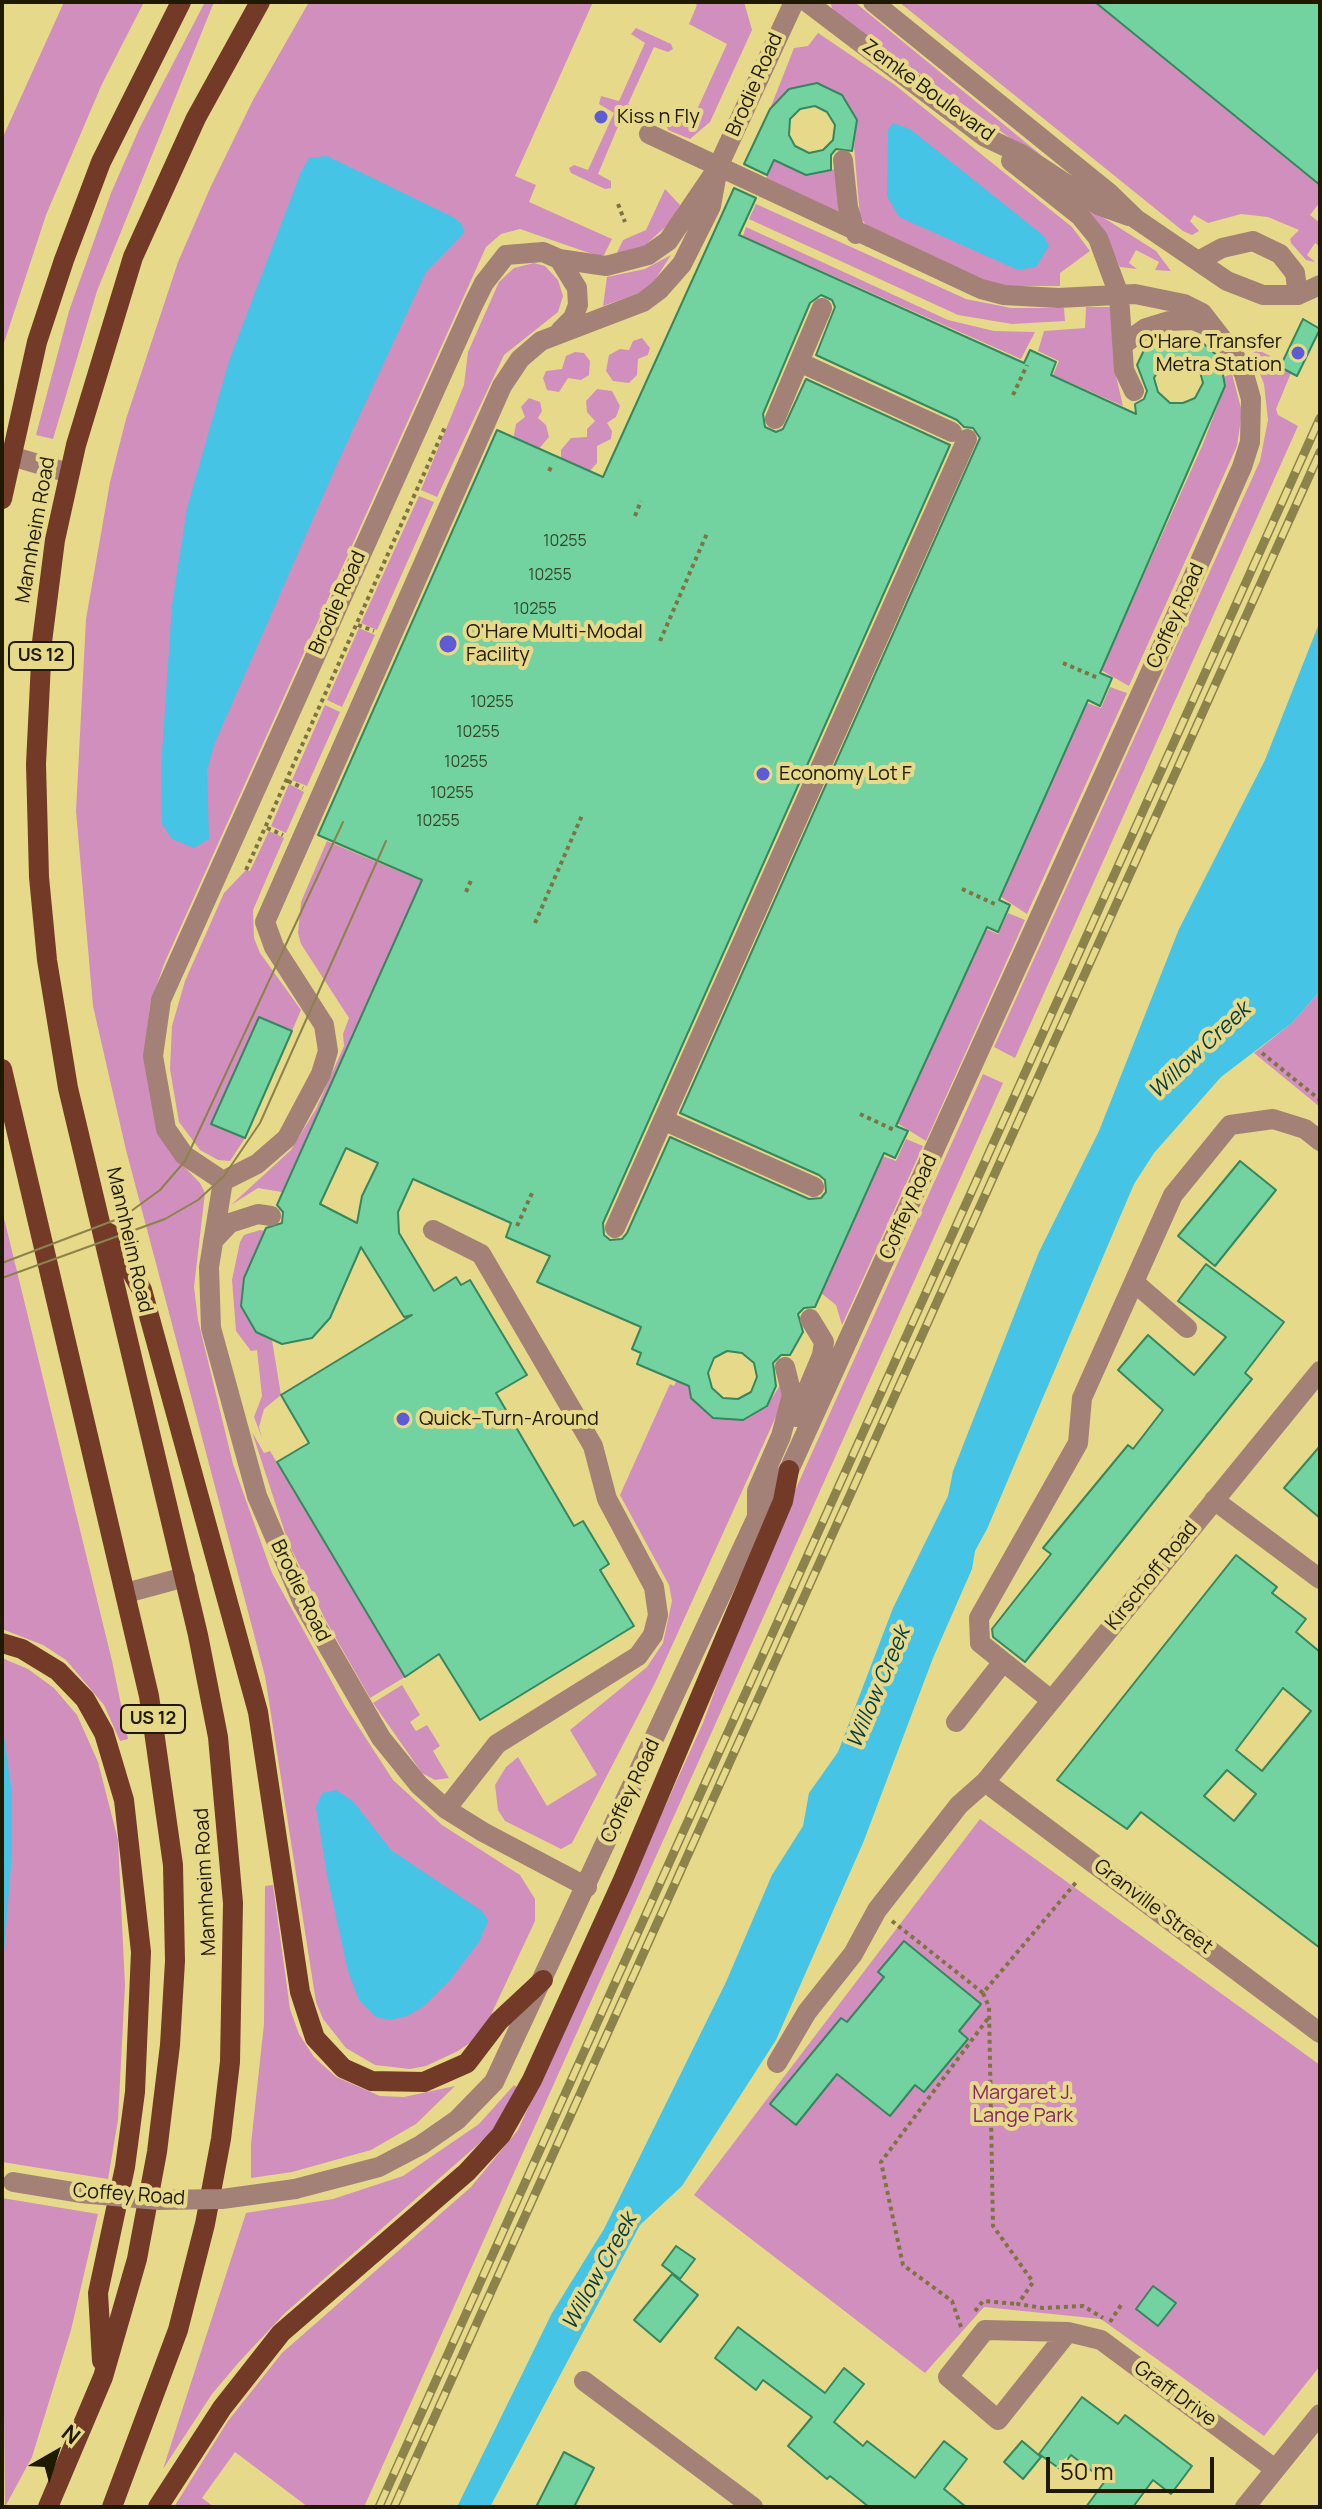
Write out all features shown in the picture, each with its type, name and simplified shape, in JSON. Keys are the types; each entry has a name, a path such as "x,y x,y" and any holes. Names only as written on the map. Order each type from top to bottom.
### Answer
{"main road":[{"name":"Mannheim Road","path":"2,499 37,342 64,260 101,162 181,2"},
{"name":"Mannheim Road","path":"112,2507 178,2330 205,2224 221,2139 230,2062 234,1974 227,1815 218,1737 185,1577 68,1088 47,960 39,877 36,764 42,642 55,540 69,473 133,257 196,118 260,2"},
{"name":"Mannheim Road","path":"2,1069 126,1593 163,1778 173,1865 175,1961 170,2045 157,2152 137,2259 103,2377 48,2507"},
{"path":"97,1213 142,1290 258,1712 300,1992 315,2038 343,2068 372,2081 424,2082 467,2063 499,2021 543,1980"},
{"path":"158,2507 222,2408 281,2333 467,2172 501,2135 532,2080 623,1880 783,1501 789,1470"},
{"path":"2,1643 22,1649 58,1671 85,1699 104,1733 124,1800 141,1952 135,2092 125,2167 98,2293 103,2377"}],"street":[{"name":"Brodie Road","path":"223,1181 176,1146 160,1109 153,1056 161,1000 168,977 484,283 506,255 543,252 559,259 606,266 648,255 668,241 717,169 794,2"},
{"name":"Zemke Boulevard","path":"807,2 985,137 1021,154 1098,205 1136,219"},
{"name":"Zemke Boulevard","path":"873,2 1108,192 1136,219 1227,281 1263,295 1298,295 1320,285"},
{"name":"Coffey Road","path":"7,2181 80,2193 159,2200 222,2199 295,2189 379,2167 457,2120 494,2082 757,1517 789,1470 1242,467 1250,442 1251,399 1244,374 1217,330 1202,313 1156,296 1058,298 1004,295 981,289 856,234 649,134"},
{"path":"985,137 1080,216 1107,256 1119,295 1125,343 1124,370 1134,391"},
{"path":"843,160 848,207 856,234"},
{"name":"Brodie Road","path":"223,1181 257,1164 287,1138 321,1074 328,1051 324,1025 270,940 265,922 270,903 502,386 520,359 541,341 560,331 643,302 659,290 682,264 711,206 717,169"},
{"path":"1198,261 1222,248 1253,241 1280,254 1295,273 1298,295"},
{"path":"559,259 577,288 578,305 573,318 560,331"},
{"path":"775,419 822,308"},
{"path":"1125,343 1146,328 1169,321 1193,320 1217,330"},
{"path":"615,1228 959,436 799,362"},
{"path":"11,456 69,473"},
{"path":"1051,1700 980,1643 979,1618 1078,1443 1082,1398 1173,1195 1230,1125 1273,1119 1305,1129 1320,1141"},
{"path":"663,1120 814,1187"},
{"name":"Brodie Road","path":"223,1181 207,1300 211,1328 244,1455 273,1537 303,1603 381,1738 401,1765 446,1809 587,1887"},
{"path":"213,1241 230,1223 258,1214 271,1216"},
{"path":"433,1230 481,1254 529,1336 593,1446 607,1499 654,1587 658,1615 653,1635 638,1656 497,1744 446,1809"},
{"path":"1135,1283 1187,1328"},
{"path":"781,1436 797,1415 822,1355 824,1342 810,1319"},
{"path":"757,1517 757,1491 781,1436 792,1395 785,1367"},
{"name":"Kirschoff Road","path":"777,2063 807,2012 853,1954 877,1910 959,1805 985,1782 1320,1371"},
{"path":"1214,1500 1320,1579"},
{"path":"126,1593 185,1577"},
{"path":"956,1722 1003,1662"},
{"name":"Granville Street","path":"985,1782 1320,2033"},
{"name":"Graff Drive","path":"1068,2332 998,2420 948,2377 985,2330 1068,2332 1101,2340 1275,2469"},
{"path":"584,2381 753,2507"},
{"path":"1245,2507 1320,2414"}],"path":[{"path":"618,204 625,222"},
{"path":"1013,395 1027,365"},
{"path":"246,870 445,427"},
{"path":"418,492 427,496"},
{"path":"635,516 641,501"},
{"path":"660,641 708,531"},
{"path":"358,625 376,632"},
{"path":"1063,663 1098,678"},
{"path":"324,702 332,705"},
{"path":"288,781 305,789"},
{"path":"535,923 560,858 583,813"},
{"path":"267,828 285,836"},
{"path":"466,892 472,878"},
{"path":"962,889 997,905"},
{"path":"1262,1053 1320,1100"},
{"path":"860,1114 894,1130"},
{"path":"517,1226 533,1191"},
{"path":"983,1993 1078,1880"},
{"path":"877,1910 983,1993 989,2017 993,2226 1033,2282 1018,2304"},
{"path":"989,2017 881,2162 903,2265 952,2301 960,2329 983,2301 1043,2308 1083,2306 1110,2322 1121,2305"}],"green space":[{"path":"64,2 144,2 102,84 46,215 2,349 2,139"},
{"path":"205,2 214,2 97,291 53,439 36,435 69,311 111,193 140,127"},
{"path":"309,2 593,2 515,176 536,185 529,202 612,239 604,255 595,255 520,229 501,234 486,247 164,964 150,1005 145,1047 169,1151 200,1183 205,1193 194,1287 198,1320 233,1464 272,1573 345,1706 393,1780 442,1825 520,1875 535,1899 535,1921 489,2019 471,2042 458,2051 426,2066 410,2069 375,2065 346,2048 323,2019 316,2002 265,1676 126,1150 93,1006 76,811 86,619 110,482 126,419 178,262 211,186 253,100"},
{"path":"691,2 744,2 752,30 710,122 690,139 668,130 666,124 671,118 690,125 727,44 689,24 697,5"},
{"path":"830,2 857,4 1041,155 1037,157 834,13"},
{"path":"899,2 1094,2 1313,180 1320,172 1320,202 1310,215 1320,223 1320,247 1315,243 1307,255 1315,262 1306,260 1291,243 1290,239 1299,230 1268,217 1241,214 1208,223 1194,215 1190,221 1199,231 1192,235 1183,231"},
{"path":"636,28 671,44 673,49 668,52 654,47 628,104 642,111 643,118 636,122 622,117 598,174 611,181 611,188 605,189 571,173 569,168 574,165 588,170 614,113 599,104 601,96 619,101 645,43 631,34"},
{"path":"818,33 895,85 1072,227 1090,251 1060,273 1060,286 1008,286 986,282 866,225 860,217 854,147 857,120 842,95 817,83 789,89 770,109 794,48 808,46"},
{"path":"774,160 806,175 835,169 841,215 765,181"},
{"path":"665,189 680,205 671,222 644,246 616,255 623,240 646,230"},
{"path":"756,204 966,299 1011,308 1064,308 1065,321 1012,324 958,315 749,219"},
{"path":"1082,204 1156,251 1171,271 1155,270 1159,262 1136,250 1129,263 1137,269 1120,267 1102,230"},
{"path":"746,227 948,320 994,331 1035,332 1021,359 743,236"},
{"path":"671,255 653,283 637,294 603,306 607,277 645,269"},
{"path":"534,263 545,266 558,280 563,296 558,312 504,355 437,497 421,490 464,385 468,352 499,282 514,268"},
{"path":"1086,307 1114,307 1116,376 1123,406 1053,375 1059,361 1038,351 1044,331 1085,328"},
{"path":"642,338 650,348 648,355 638,359 637,375 629,383 613,381 606,371 609,355 620,349 629,350 633,341"},
{"path":"1258,350 1283,362 1281,367 1291,373 1276,409 1278,415 1298,426 1015,1058 994,1047 1260,461 1268,420 1264,384 1252,354"},
{"path":"575,352 584,353 590,361 589,375 581,380 568,378 559,392 547,390 543,378 546,371 562,369 566,356"},
{"path":"1232,374 1242,412 1237,446 1129,686 1101,670 1203,444 1225,386 1223,377"},
{"path":"597,389 612,391 620,406 616,417 607,423 612,431 611,439 597,446 597,463 589,472 561,461 561,450 571,438 587,437 587,429 595,421 587,412 586,401"},
{"path":"529,398 540,402 542,411 538,418 546,425 549,437 537,451 515,440 514,435 516,424 525,417 521,407"},
{"path":"419,496 434,502 377,630 361,623"},
{"path":"359,628 375,635 342,707 327,700"},
{"path":"1110,687 1127,693 1027,914 1001,897 1087,703 1101,708"},
{"path":"325,705 340,712 307,786 292,780"},
{"path":"289,784 304,792 286,833 271,826"},
{"path":"269,831 284,838 253,910 254,938 260,953 301,1010 292,1031 259,1018 211,1123 245,1138 230,1161 218,1160 200,1150 179,1122 170,1069 172,1026 185,981 224,893 246,870 250,871"},
{"path":"327,841 422,881 282,1192 258,1188 231,1205 291,1150 316,1109 344,1046 343,1034 349,1018 301,944 298,933 301,902"},
{"path":"1008,913 1025,920 926,1141 897,1123 986,929 998,934"},
{"path":"1320,991 1320,1107 1254,1053 1292,1023"},
{"path":"983,1074 1003,1083 364,2507 308,2507 235,2452 202,2498 214,2507 174,2507 228,2421 282,2353 471,2187 518,2130 703,1723 760,1568"},
{"path":"906,1139 923,1146 842,1325 836,1305 821,1293 883,1156 896,1161"},
{"path":"2,1210 112,1661 128,1739 120,1741 104,1705 66,1660 43,1645 2,1629"},
{"path":"265,1231 244,1278 241,1306 256,1332 272,1340 281,1395 264,1409 259,1427 262,1438 254,1417 262,1396 257,1350 251,1351 236,1331 232,1280 240,1242 244,1235"},
{"path":"682,1369 686,1371 691,1398 713,1418 743,1420 767,1406 782,1382 783,1401 655,1683 572,1843 561,1849 505,1821 498,1810 495,1785 506,1767 518,1757 547,1806 597,1775 570,1730 647,1667 663,1643 672,1601 669,1585 620,1495 670,1384 674,1386"},
{"path":"252,1432 264,1453 270,1451 405,1677 370,1698 325,1619 288,1542"},
{"path":"2,1658 28,1669 54,1688 77,1715 98,1762 118,1840 125,1985 118,2120 108,2179 2,2162"},
{"path":"402,1685 420,1715 410,1722 416,1731 427,1725 440,1746 433,1751 449,1778 435,1780 422,1773 373,1703"},
{"name":"Margaret J. Lange Park","path":"980,1819 1320,2065 1320,2366 1264,2436 1101,2319 984,2307 925,2373 694,2195"},
{"path":"273,1885 290,2009 299,2034 314,2057 336,2077 380,2096 404,2097 455,2086 416,2124 371,2150 292,2172 251,2178 251,2144 264,2024 265,1886"},
{"path":"514,2085 521,2090 490,2134 285,2313 239,2362 212,2394 163,2469 246,2213 333,2199 403,2176 479,2124"},
{"path":"2,2198 98,2214 71,2330 32,2457 5,2507"}],"water":[{"path":"893,123 910,129 1044,236 1049,246 1036,267 1018,270 899,217 887,196 888,130"},
{"path":"327,156 453,217 462,224 464,233 426,272 338,462 214,745 207,771 209,839 194,848 172,839 162,824 161,768 172,605 187,508 229,361 301,172 309,158"},
{"name":"Willow Creek","path":"1320,621 1320,991 1292,1023 1221,1077 1154,1153 1134,1184 975,1551 972,1569 933,1658 863,1843 776,2040 682,2186 640,2225 490,2507 457,2507 552,2313 604,2229 726,1982 772,1875 803,1826 809,1793 838,1752 893,1608 948,1496 953,1471 1039,1252 1099,1131 1179,929 1265,760"},
{"path":"2,1722 12,1793 12,1853 2,1978"},
{"path":"336,1790 353,1801 391,1850 482,1911 488,1921 479,1942 450,1980 424,2006 407,2016 390,2020 376,2017 359,2000 348,1971 316,1807 322,1793"}],"building":[{"path":"1095,2 1320,2 1320,185"},
{"path":"817,83 842,95 857,120 852,151 836,149 831,155 831,170 806,175 774,160 767,175 744,164 770,109 789,89","holes":["815,106 827,112 835,125 833,140 823,150 809,153 795,146 789,135 790,119 800,109"]},
{"name":"Economy Lot F","path":"734,188 756,198 739,235 1024,363 1030,350 1056,362 1051,375 1136,414 1135,404 1144,399 1147,391 1137,365 1145,348 1169,335 1197,338 1220,358 1225,386 1100,673 1112,678 1100,706 1088,700 999,900 1010,905 998,932 987,927 896,1126 908,1131 895,1158 884,1153 815,1307 804,1308 798,1314 803,1332 790,1355 781,1355 773,1363 776,1386 767,1406 743,1420 713,1418 691,1398 689,1386 637,1364 641,1353 632,1349 641,1327 537,1282 550,1256 506,1237 511,1223 413,1179 398,1212 399,1233 434,1291 456,1277 461,1285 470,1280 527,1375 496,1393 574,1526 583,1521 609,1564 600,1570 634,1626 480,1720 439,1654 405,1677 277,1462 309,1443 281,1395 412,1315 404,1317 361,1247 330,1318 312,1338 282,1344 256,1332 241,1306 244,1278 266,1228 282,1223 283,1212 277,1205 422,880 318,835 497,430 603,477","holes":["821,295 832,300 835,307 816,355 957,420 964,427 973,428 980,438 680,1113 819,1175 825,1180 826,1192 821,1198 809,1199 670,1137 627,1233 622,1239 610,1240 604,1235 603,1223 950,445 806,379 783,429 776,432 765,427 763,414 810,303","1172,357 1189,358 1199,368 1203,383 1195,398 1183,403 1170,403 1158,392 1154,378 1161,365","346,1148 378,1163 362,1196 357,1223 320,1204","727,1351 742,1353 754,1363 757,1377 751,1392 738,1399 723,1398 712,1388 708,1373 714,1358"]},
{"name":"O'Hare Transfer Metra Station","path":"1303,319 1320,329 1297,376 1280,367"},
{"path":"259,1017 292,1031 245,1138 211,1124"},
{"path":"1240,1161 1276,1190 1215,1266 1178,1236"},
{"path":"1206,1264 1284,1322 1245,1373 1252,1379 1025,1662 993,1637 992,1629 1051,1554 1043,1548 1128,1445 1133,1449 1163,1410 1118,1370 1148,1335 1194,1375 1226,1337 1178,1301"},
{"path":"1320,1446 1320,1518 1284,1488"},
{"path":"1236,1555 1277,1587 1272,1593 1306,1619 1296,1632 1320,1652 1320,1948 1141,1812 1127,1829 1057,1780","holes":["1283,1688 1311,1711 1262,1771 1236,1750","1227,1770 1256,1794 1234,1821 1204,1796"]},
{"path":"904,1941 981,2004 959,2031 968,2039 924,2092 915,2085 890,2116 837,2074 796,2125 770,2104 841,2018 847,2022 884,1977 878,1972"},
{"path":"676,2246 695,2259 680,2279 662,2265"},
{"path":"672,2274 698,2295 660,2342 634,2320"},
{"path":"1153,2286 1176,2303 1158,2326 1136,2309"},
{"path":"738,2327 825,2393 844,2368 864,2384 834,2422 863,2446 867,2441 915,2478 944,2441 967,2459 944,2489 966,2507 869,2507 830,2476 827,2479 788,2446 812,2417 763,2380 756,2390 715,2358"},
{"path":"1082,2397 1118,2424 1125,2415 1192,2466 1171,2494 1153,2480 1133,2507 1086,2507 1105,2481 1071,2455 1060,2469 1039,2454"},
{"path":"1022,2441 1041,2457 1023,2479 1004,2462"},
{"path":"564,2452 594,2468 574,2507 536,2507"}],"tram line":[{"path":"2,1263 123,1217 160,1190 185,1161 343,822"},
{"path":"2,1278 165,1219 198,1200 224,1176 260,1123 386,841"}],"railway":[{"path":"379,2507 1320,418"},
{"path":"394,2507 1320,452"}],"place":[{"name":"Kiss n Fly","path":"601,117"},
{"name":"O'Hare Transfer Metra Station","path":"1298,353"},
{"name":"O'Hare Multi-Modal Facility","path":"448,644"},
{"name":"Economy Lot F","path":"763,774"},
{"name":"Quick–Turn-Around","path":"403,1419"}]}
